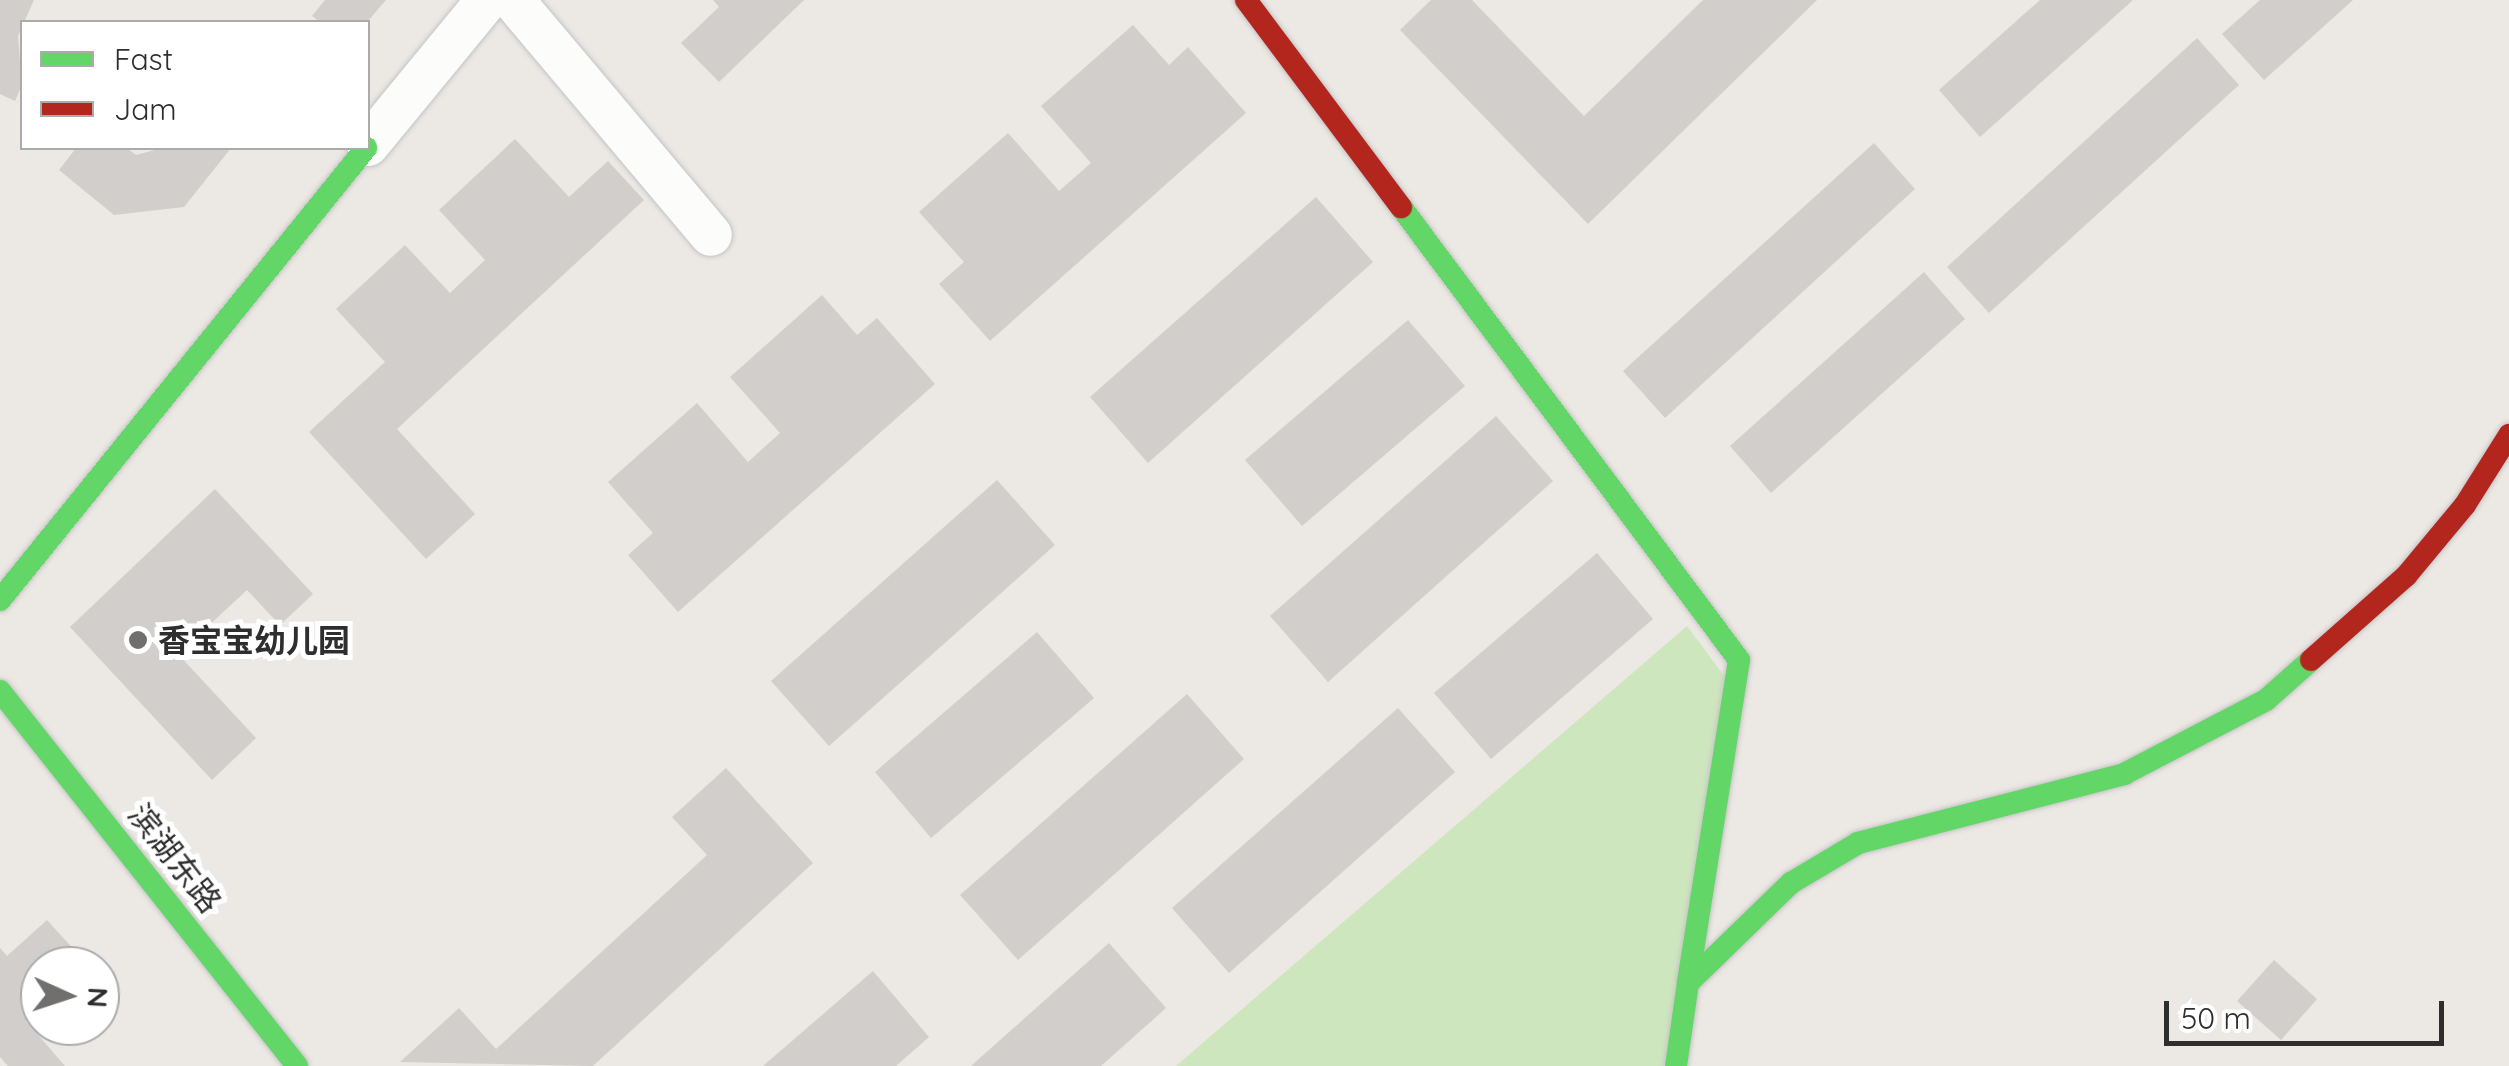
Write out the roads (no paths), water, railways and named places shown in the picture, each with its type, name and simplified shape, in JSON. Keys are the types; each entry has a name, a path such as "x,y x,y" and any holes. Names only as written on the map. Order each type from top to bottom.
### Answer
{"street":[{"path":"370,142 487,0"},
{"path":"512,0 710,234"},
{"path":"1246,0 1739,660 1676,1066"},
{"path":"0,600 364,150"},
{"path":"1688,983 1791,883 1858,843 2124,774 2266,700 2406,576 2465,506 2509,435"},
{"name":"滨湖东路","path":"0,691 297,1066"}],"place":[{"name":"香宝宝幼儿园","path":"138,640"}]}
